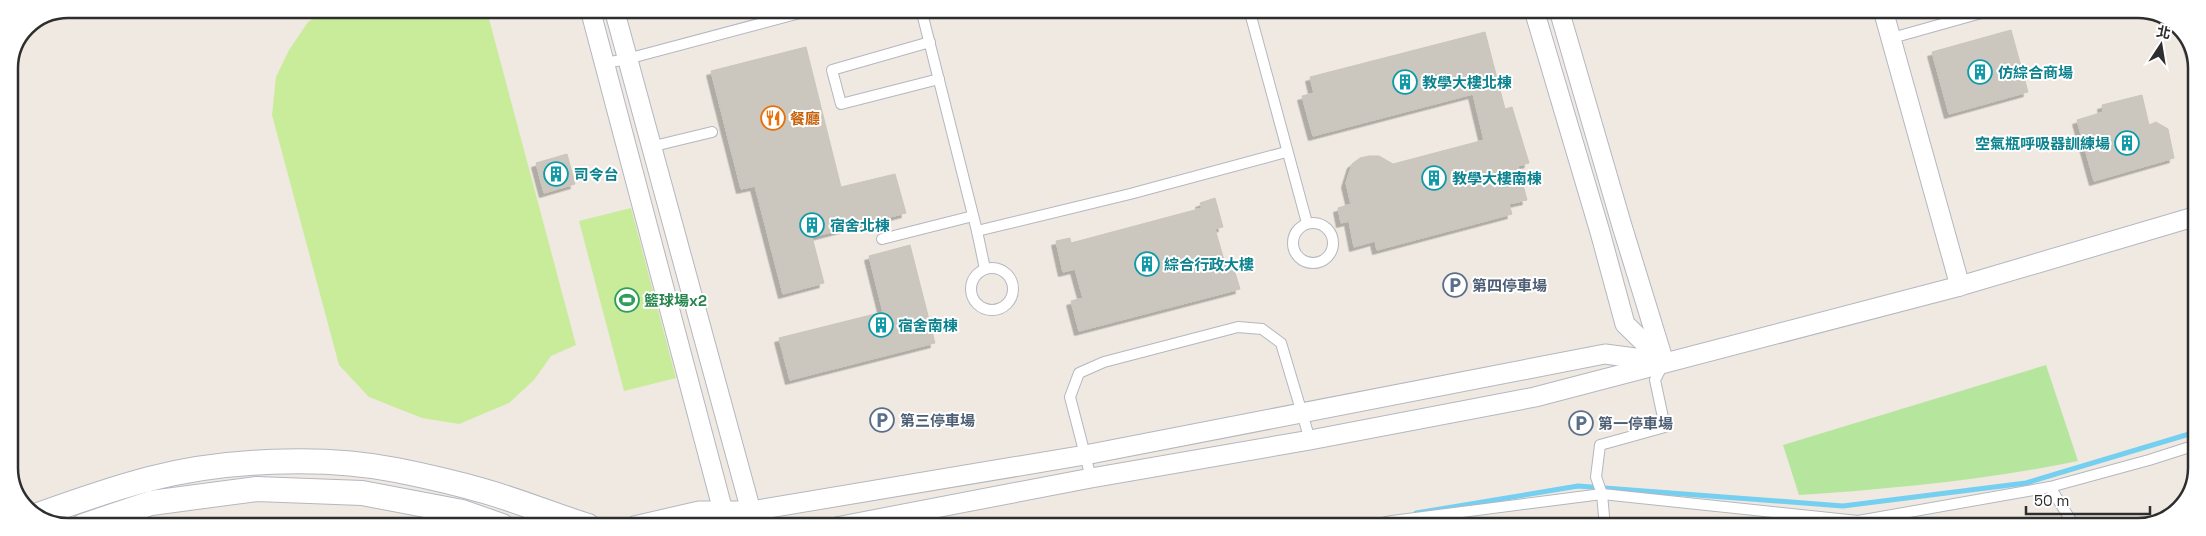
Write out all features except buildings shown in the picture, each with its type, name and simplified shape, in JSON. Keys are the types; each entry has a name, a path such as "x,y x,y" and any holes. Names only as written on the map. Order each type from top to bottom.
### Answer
{"street":[{"path":"592,18 725,518"},
{"path":"616,18 752,518"},
{"path":"1536,18 1600,232 1625,324 1664,362"},
{"path":"1561,18 1664,362"},
{"path":"1886,18 1960,286"},
{"path":"878,518 1091,478 1310,440 1535,397 1960,286 2188,219"},
{"path":"757,518 1605,354 1664,362"},
{"path":"45,513 150,478 210,468 265,462 326,462 394,470 485,491 564,518"},
{"path":"107,518 151,503 257,489 362,492 462,512 479,518"},
{"path":"669,518 699,511 722,518"}],"lane":[{"path":"605,63 627,59 781,18"},
{"path":"923,18 978,231 985,269"},
{"path":"1251,18 1286,152 1307,223"},
{"path":"1892,38 1963,18"},
{"path":"930,42 832,70 841,104 939,79"},
{"path":"650,148 712,132"},
{"path":"978,231 1130,194 1286,152"},
{"path":"882,239 973,216"},
{"path":"1307,223 1322,225 1332,236 1333,250 1324,261 1310,264 1297,257 1292,244 1296,230 1307,223"},
{"path":"985,269 1002,269 1013,280 1014,295 1005,308 990,311 976,304 970,291 974,276 985,269"},
{"path":"1091,478 1070,397 1079,373 1104,362 1238,327 1262,329 1281,343 1310,440"},
{"path":"1604,518 1602,494 1596,477 1600,445 1665,427 1655,380 1664,362"},
{"path":"1875,518 2050,487 2149,460 2188,447"},
{"path":"2050,487 2069,518"},
{"path":"1424,518 1602,494 1790,518"}],"green space":[{"path":"314,18 489,18 576,345 551,356 534,380 509,403 459,424 422,418 369,397 339,365 272,115 276,77 289,50 308,22"},
{"name":"籃球場x2","path":"631,208 676,378 624,391 579,221"},
{"path":"2046,365 2078,461 1939,483 1799,495 1783,445"}],"waterway":[{"path":"1416,513 1578,486 1843,506 2026,483 2188,434"}],"place":[{"name":"仿綜合商場","path":"1980,72"},
{"name":"教學大樓北棟","path":"1405,82"},
{"name":"餐廳","path":"773,118"},
{"name":"空氣瓶呼吸器訓練場","path":"2127,143"},
{"name":"司令台","path":"556,174"},
{"name":"教學大樓南棟","path":"1434,178"},
{"name":"宿舍北棟","path":"812,225"},
{"name":"綜合行政大樓","path":"1147,264"},
{"name":"第四停車場","path":"1455,285"},
{"name":"籃球場x2","path":"627,300"},
{"name":"宿舍南棟","path":"881,325"},
{"name":"第三停車場","path":"882,420"},
{"name":"第一停車場","path":"1581,423"}]}
